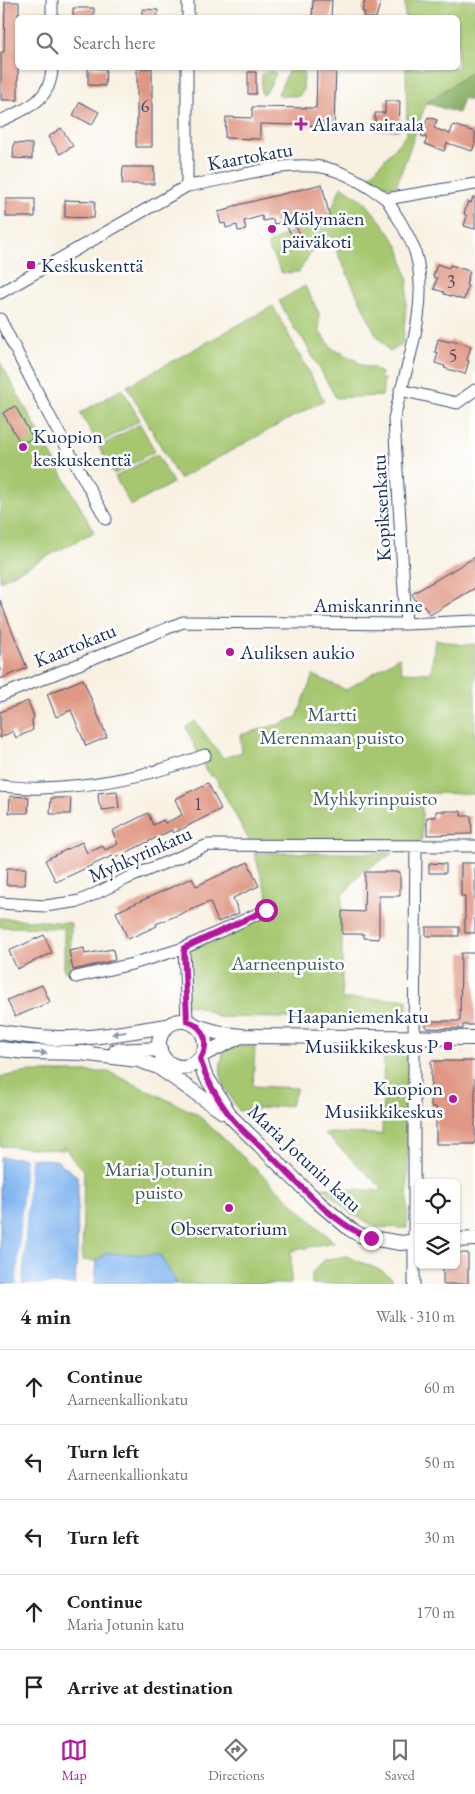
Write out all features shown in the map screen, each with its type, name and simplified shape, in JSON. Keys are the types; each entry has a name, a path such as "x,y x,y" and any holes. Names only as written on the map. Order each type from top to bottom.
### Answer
{"main road":[{"path":"0,1032 29,1037 91,1037 167,1026 178,1021 193,1024 204,1036 206,1042 202,1057 192,1066 178,1067 170,1064 163,1057 160,1050 161,1035 167,1026"},
{"name":"Haapaniemenkatu","path":"193,1024 224,1034 242,1036 475,1038"},
{"name":"Haapaniemenkatu","path":"202,1057 242,1036"},
{"path":"0,1049 26,1052 80,1053 160,1050"},
{"path":"80,1053 138,1060 149,1064 165,1071 231,1117"},
{"name":"Maria Jotunin katu","path":"202,1057 204,1073 231,1117 318,1203 360,1235 401,1243 415,1241"},
{"path":"184,1067 208,1100"},
{"path":"460,1240 475,1239"}],"street":[{"path":"52,0 52,15"},
{"path":"188,0 188,15"},
{"path":"0,121 25,110 44,95 50,83 52,70"},
{"path":"187,186 188,70"},
{"name":"Kaartokatu","path":"0,292 187,186 215,182 283,166 313,166 337,171 359,181 386,199 416,254 420,270 419,302 413,345 400,390"},
{"path":"386,199 475,184"},
{"path":"0,319 44,407 106,519"},
{"path":"400,390 457,403 475,390"},
{"name":"Kopiksenkatu","path":"400,390 394,419 406,624"},
{"name":"Amiskanrinne","path":"165,629 183,622 406,624 475,622"},
{"name":"Kaartokatu","path":"0,696 165,629"},
{"path":"0,786 41,788 112,782 180,764 204,755"},
{"name":"Myhkyrinkatu","path":"0,903 45,906 80,901 126,879 208,845 475,846"},
{"path":"416,846 414,1037 417,1224"},
{"path":"76,977 132,964 184,948 266,910"},
{"path":"184,948 193,1024"},
{"path":"414,1284 415,1269"}],"green space":[{"path":"405,0 475,0 475,70 426,103 396,187 381,185 369,177 407,134 406,70 460,70 460,15 405,15"},
{"path":"289,70 302,71 304,74 303,91 299,96 282,96 278,94"},
{"path":"475,70 475,102 463,98 458,113 426,103"},
{"path":"273,71 276,74 263,95 261,92 262,74"},
{"path":"341,186 364,201 399,247 408,280 403,343 390,352 375,333 330,237 323,232 299,272 282,273 267,245 289,232 299,247 305,243 296,228 320,220 326,224"},
{"path":"305,286 319,313 319,331 333,349 381,373 380,379 384,379 382,396 336,398 279,301"},
{"path":"273,306 324,400 179,479 127,386"},
{"name":"Kuopion keskuskenttä","path":"0,362 94,532 0,581"},
{"path":"122,389 140,420 98,444 80,413"},
{"path":"140,424 155,451 114,474 99,447"},
{"path":"157,454 173,483 131,506 115,477"},
{"path":"435,639 462,645 475,644 475,794 422,793 422,839 416,846 251,844 215,777 206,771 186,727 195,721 223,758 242,752 240,735 280,724 297,717 313,675 346,690 399,657 402,672 431,673"},
{"name":"Aarneenpuisto","path":"254,853 393,853 362,872 342,896 342,999 407,999 407,1020 218,1017 203,1008 186,1005 184,948 227,933 272,910"},
{"path":"0,918 71,923 70,971 64,971 64,928 0,927"},
{"path":"410,1040 407,1228 377,1227 350,1213 322,1187 381,1191 381,1187 324,1133 382,1134 384,1045"},
{"path":"255,1044 253,1086 297,1088 291,1105 239,1111 229,1095 221,1075 225,1049"},
{"name":"Maria Jotunin puisto","path":"29,1072 109,1072 197,1114 334,1242 291,1251 291,1284 175,1284 175,1280 106,1253 97,1261 82,1260 84,1170 72,1158 64,1146 64,1150 0,1146 0,1077"},
{"path":"346,1256 382,1271 392,1279 392,1284 312,1284 312,1273 324,1260"}],"water":[{"path":"0,1157 56,1160 78,1177 75,1284 0,1284"},
{"path":"106,1253 160,1255 175,1280 175,1284 95,1284 97,1261"}],"pier":[{"path":"26,1157 30,1157 22,1284 17,1284"}],"building":[{"path":"313,0 332,0 331,15 312,15"},
{"path":"365,0 381,0 377,15 364,15 365,12 362,12"},
{"path":"5,2 19,2 19,13 15,15 15,70 18,70 18,100 1,100 1,52 4,52"},
{"path":"73,8 94,8 94,15 73,15"},
{"path":"142,9 158,10 157,15 142,15"},
{"path":"88,70 106,70 105,86 88,85"},
{"path":"137,70 152,70 152,147 136,147"},
{"path":"317,70 336,70 334,126 260,124 260,139 225,138 226,117 252,118 252,107 316,108"},
{"path":"248,72 256,72 256,94 248,94"},
{"path":"385,101 400,101 399,131 375,130 375,113 385,113"},
{"path":"80,102 99,112 92,125 73,115"},
{"path":"428,117 437,120 434,128 450,134 453,125 475,132 475,144 472,151 447,143 444,151 425,144 427,138 421,136"},
{"path":"61,128 73,146 60,154 48,137"},
{"path":"14,143 32,144 32,159 13,158"},
{"path":"123,167 154,167 154,184 122,184"},
{"path":"322,184 330,218 311,222 309,216 292,220 305,243 299,247 284,222 274,224 273,219 263,221 262,216 244,221 246,230 238,231 237,225 226,228 225,223 221,224 218,212 230,209 230,207"},
{"path":"473,197 475,197 475,229 464,226 467,216 464,214 468,201 471,203"},
{"path":"6,199 35,199 35,217 6,217"},
{"path":"65,200 95,201 94,218 65,217"},
{"path":"437,264 449,268 450,265 470,271 464,300 434,289 437,278 433,277"},
{"path":"438,339 450,342 451,340 471,346 465,374 444,368 445,366 435,363 438,353 435,352"},
{"path":"15,406 33,438 21,444 3,413"},
{"path":"475,557 475,588 430,615 423,605 419,607 412,594"},
{"path":"0,600 27,668 0,679"},
{"path":"83,679 107,737 86,746 71,710 56,717 47,694"},
{"path":"28,701 34,717 32,721 33,730 16,738 13,731 0,738 0,712"},
{"path":"208,783 221,809 174,833 172,830 113,859 112,856 56,882 45,860 82,842 87,853 103,846 105,850 118,844 112,831 148,813 153,825 163,820 165,823 182,815 175,799"},
{"path":"117,791 119,808 102,810 99,804 98,793"},
{"path":"10,796 29,797 28,813 9,813"},
{"path":"51,798 71,798 70,814 50,814"},
{"path":"436,811 461,811 461,816 471,816 472,834 427,835 427,817 436,817"},
{"path":"248,862 259,886 233,898 239,913 218,922 210,902 156,924 157,926 128,939 116,912 192,878 196,886"},
{"path":"429,863 446,864 446,873 429,873"},
{"path":"461,863 475,863 475,933 465,933 465,896 461,896"},
{"path":"7,868 26,868 25,885 6,885"},
{"path":"365,872 400,872 400,896 379,896 379,939 364,938 364,934 342,934 342,911 364,912"},
{"path":"426,927 459,927 459,936 426,936"},
{"path":"44,935 52,953 17,969 9,951"},
{"path":"84,948 85,954 113,949 115,960 73,970 69,951"},
{"path":"461,953 475,953 475,1025 463,1025 463,1029 426,1028 426,1021 460,1021"},
{"path":"42,985 50,1002 15,1017 7,1000"},
{"name":"Kuopion Musiikkikeskus","path":"431,1061 475,1061 475,1144 436,1144 436,1107 431,1107"},
{"path":"460,1253 468,1253 468,1284 443,1284 443,1269 460,1269"}],"place":[{"name":"Alavan sairaala","path":"301,124"},
{"name":"Mölymäen päiväkoti","path":"272,229"},
{"name":"Keskuskenttä","path":"31,265"},
{"name":"Kuopion keskuskenttä","path":"23,447"},
{"name":"Auliksen aukio","path":"230,652"},
{"name":"Musiikkikeskus P","path":"448,1046"},
{"name":"Kuopion Musiikkikeskus","path":"453,1099"},
{"name":"Observatorium","path":"229,1208"}],"route":[{"path":"266,910 184,948 187,1021 192,1022 198,1027 204,1036 206,1048 200,1059 204,1073 231,1117 318,1203 350,1229 360,1235 371,1238"}],"park label":[{"name":"Martti Merenmaan puisto","path":"332,726"},
{"name":"Myhkyrinpuisto","path":"375,798"}]}
